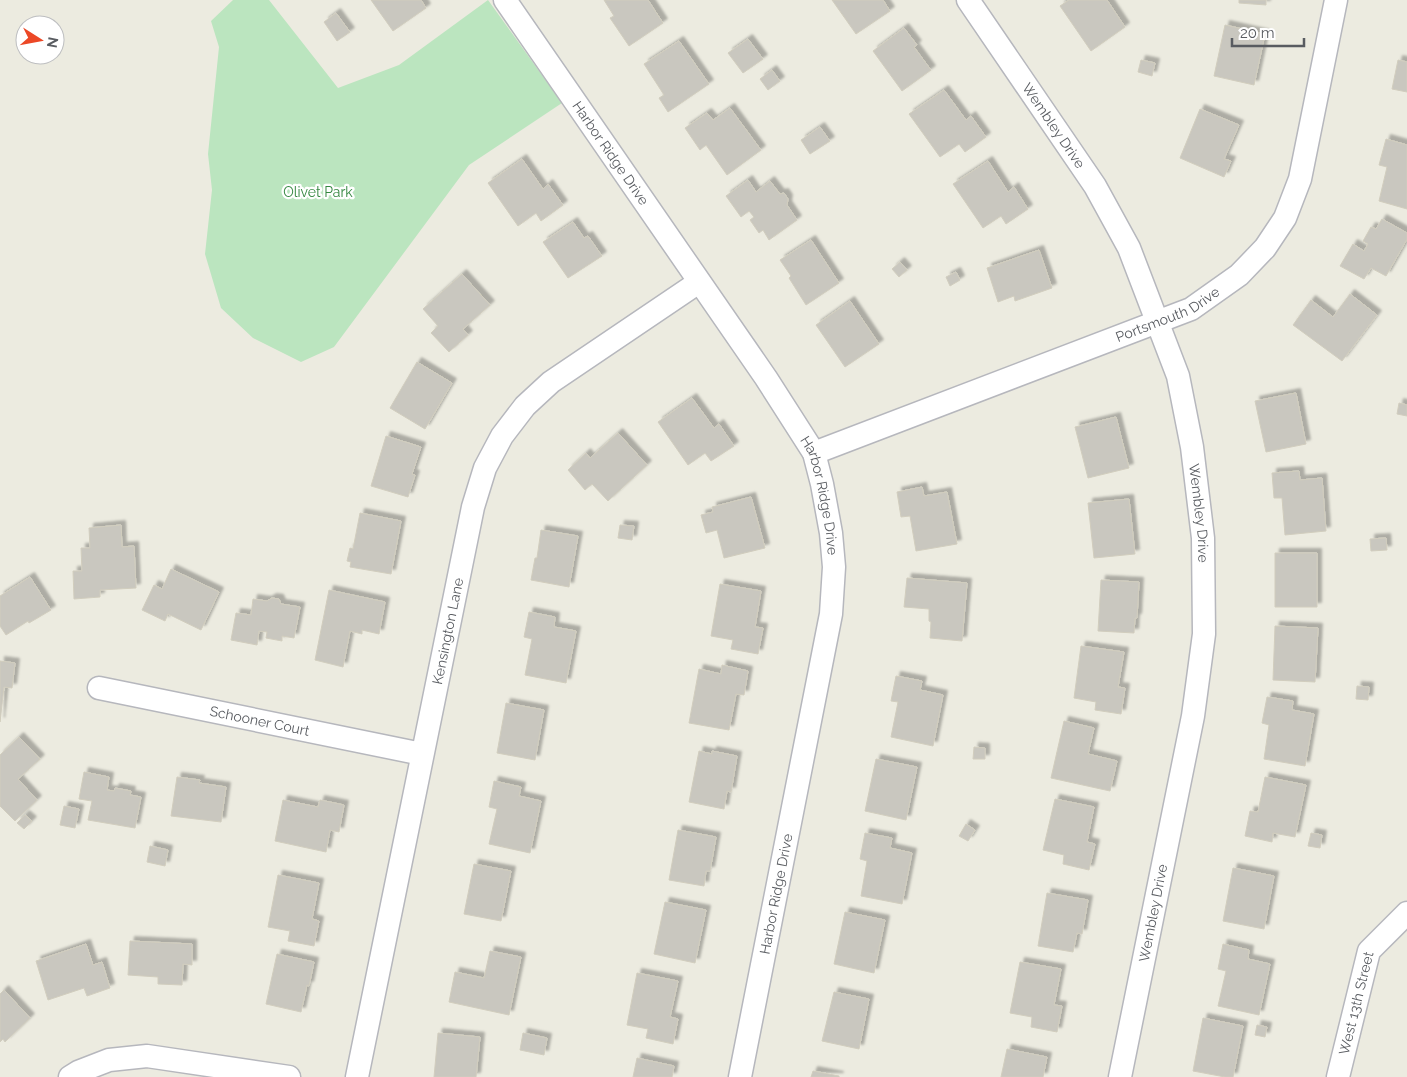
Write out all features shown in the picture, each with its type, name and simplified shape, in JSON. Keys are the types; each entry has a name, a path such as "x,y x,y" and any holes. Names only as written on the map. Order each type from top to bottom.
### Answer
{"street":[{"name":"Harbor Ridge Drive","path":"505,0 766,378 814,453 822,484 831,533 834,568 831,614 740,1077"},
{"name":"Wembley Drive","path":"968,0 1095,186 1129,248 1178,376 1192,447 1203,538 1204,634 1193,716 1120,1077"},
{"name":"Portsmouth Drive","path":"814,453 1192,309 1239,275 1265,248 1285,218 1300,179 1336,0"},
{"name":"Kensington Lane","path":"357,1077 473,507 485,468 502,436 525,406 551,382 700,282"},
{"name":"Schooner Court","path":"98,688 422,754"},
{"name":"West 13th Street","path":"1338,1077 1369,951 1407,913"},
{"path":"70,1077 109,1060 147,1056 290,1077"}],"green space":[{"name":"Olivet Park","path":"233,0 269,0 338,88 399,65 488,0 562,103 469,165 334,347 301,362 253,338 221,308 205,254 212,190 208,154 219,47 211,21"}],"building":[{"path":"371,0 421,0 426,8 393,31"},
{"path":"604,0 648,0 663,23 629,46 610,18 614,16"},
{"path":"832,0 883,0 890,11 856,34"},
{"path":"1069,0 1107,0 1125,27 1091,51 1060,6"},
{"path":"1239,0 1266,0 1266,5 1239,3"},
{"path":"336,13 350,32 337,41 324,22"},
{"path":"1225,25 1265,34 1254,85 1214,76"},
{"path":"904,28 917,45 914,47 931,70 902,91 873,51"},
{"path":"748,39 763,59 743,73 728,53"},
{"path":"679,41 709,84 668,112 659,98 664,95 644,64"},
{"path":"1141,60 1155,63 1152,76 1138,72"},
{"path":"1398,60 1407,62 1407,92 1392,89"},
{"path":"772,70 780,81 768,90 760,79"},
{"path":"944,90 966,120 971,116 986,137 965,152 959,144 940,157 909,114"},
{"path":"730,108 761,150 727,175 706,145 700,150 685,128 707,113 713,120"},
{"path":"1200,109 1239,125 1224,159 1231,161 1224,177 1180,158"},
{"path":"820,127 830,141 810,154 801,140"},
{"path":"1386,139 1407,145 1407,209 1379,201 1387,167 1379,165"},
{"path":"522,159 543,189 548,184 563,205 541,221 536,213 518,226 488,183"},
{"path":"988,161 1008,192 1014,187 1028,209 1006,224 1001,216 983,228 953,184"},
{"path":"748,180 756,192 770,181 780,194 784,193 788,199 787,205 797,220 769,240 763,230 759,233 750,220 754,217 749,211 741,217 726,196"},
{"path":"1382,219 1407,233 1407,239 1386,276 1371,268 1364,279 1340,266 1353,244 1364,251 1368,244 1363,241 1371,227 1376,229"},
{"path":"573,222 584,238 588,236 602,256 568,278 543,242"},
{"path":"811,240 839,283 806,305 789,278 791,276 780,260"},
{"path":"1039,250 1052,288 1015,301 1014,296 998,302 987,268"},
{"path":"900,262 907,270 899,277 892,269"},
{"path":"956,272 960,280 950,286 946,277"},
{"path":"462,274 490,305 463,329 468,335 449,352 431,333 438,326 423,309"},
{"path":"1350,294 1377,315 1342,361 1293,325 1311,300 1333,317"},
{"path":"850,301 879,344 845,367 816,325"},
{"path":"417,362 452,383 425,429 390,408"},
{"path":"1296,393 1306,444 1266,452 1255,401"},
{"path":"692,398 714,428 719,424 734,446 711,461 705,453 688,465 658,422"},
{"path":"1399,403 1407,405 1407,416 1397,414"},
{"path":"1116,417 1129,468 1088,478 1075,427"},
{"path":"618,433 647,465 608,501 592,484 585,490 568,470 586,453 590,458"},
{"path":"386,436 421,447 412,474 415,475 408,497 371,486"},
{"path":"1299,471 1300,480 1322,478 1326,531 1285,535 1282,498 1274,498 1272,473"},
{"path":"922,487 924,496 947,492 957,544 916,551 910,516 901,517 897,492"},
{"path":"751,497 765,548 724,558 717,530 706,533 701,515 713,512 712,507"},
{"path":"1129,499 1135,554 1094,558 1088,503"},
{"path":"360,513 401,521 391,574 350,567 351,562 347,561 350,548 353,549"},
{"path":"121,525 122,547 134,546 136,588 100,590 100,597 74,599 73,571 82,571 81,548 90,548 89,528"},
{"path":"620,525 634,526 632,540 618,538"},
{"path":"541,530 578,536 569,587 531,580 535,558 537,558"},
{"path":"1386,538 1387,550 1371,551 1370,539"},
{"path":"1275,553 1317,553 1317,607 1275,607"},
{"path":"171,569 219,592 201,630 168,614 165,621 142,610 154,585 162,589"},
{"path":"30,577 51,610 29,623 28,621 6,635 0,626 0,596"},
{"path":"907,578 967,583 962,641 930,638 931,622 929,621 929,609 904,607"},
{"path":"1101,580 1139,582 1137,618 1135,618 1134,633 1098,631"},
{"path":"720,584 761,591 755,627 763,628 758,654 731,649 733,640 711,636"},
{"path":"329,590 385,602 379,634 362,630 362,634 350,631 343,667 315,660"},
{"path":"272,598 279,599 281,604 300,607 294,638 282,636 282,641 266,638 267,632 259,631 257,645 231,640 236,613 251,615 253,599 267,601"},
{"path":"529,612 555,617 554,627 576,631 566,683 525,675 532,639 524,637"},
{"path":"1275,626 1318,628 1315,682 1273,680"},
{"path":"1081,646 1124,652 1118,687 1125,688 1121,714 1095,710 1096,702 1074,698"},
{"path":"0,661 15,663 12,688 4,687 0,722"},
{"path":"722,665 748,671 744,695 736,694 729,730 689,723 699,669 721,674"},
{"path":"896,676 922,681 920,690 943,695 933,746 891,737 898,702 891,701"},
{"path":"1357,686 1369,687 1368,700 1356,699"},
{"path":"1267,697 1293,701 1292,710 1314,714 1305,766 1264,759 1269,725 1262,723"},
{"path":"506,703 544,710 535,760 497,753"},
{"path":"1064,721 1094,728 1088,754 1117,761 1110,791 1051,778"},
{"path":"19,737 40,759 18,779 37,800 15,821 0,806 0,755"},
{"path":"974,747 985,748 985,759 973,759"},
{"path":"699,751 712,754 712,751 737,756 731,792 727,791 724,809 689,802"},
{"path":"876,759 917,767 906,820 865,811"},
{"path":"84,772 109,777 107,790 114,791 115,788 131,791 130,795 141,797 135,828 88,820 92,801 79,799"},
{"path":"177,777 200,780 199,783 226,787 221,822 171,816"},
{"path":"1265,777 1306,785 1295,837 1273,833 1272,842 1245,836 1250,811 1258,812"},
{"path":"494,781 521,787 519,796 541,801 530,853 489,844 497,809 489,807"},
{"path":"1055,799 1094,807 1087,842 1095,844 1089,870 1063,864 1064,855 1043,850"},
{"path":"283,800 318,807 320,800 344,805 339,832 330,830 326,852 275,841"},
{"path":"64,806 79,809 75,828 60,825"},
{"path":"25,815 32,821 24,829 17,823"},
{"path":"966,824 975,830 968,841 959,836"},
{"path":"678,830 716,837 710,871 706,871 704,886 669,880"},
{"path":"865,833 892,838 890,848 912,853 902,904 861,896 867,861 860,859"},
{"path":"1311,833 1322,835 1320,848 1308,846"},
{"path":"150,846 168,850 165,866 147,862"},
{"path":"474,864 511,871 501,921 464,914"},
{"path":"1233,868 1274,876 1264,929 1223,921"},
{"path":"278,875 319,883 312,919 319,921 314,946 288,941 290,931 268,927"},
{"path":"1047,893 1088,900 1082,934 1077,933 1073,952 1038,946"},
{"path":"665,902 706,910 695,963 654,954"},
{"path":"845,912 885,920 874,973 834,964"},
{"path":"130,941 192,944 192,965 183,964 182,985 158,984 158,977 128,975"},
{"path":"86,944 93,965 102,962 110,988 87,996 84,988 48,1000 36,961"},
{"path":"1223,944 1249,950 1248,959 1270,964 1259,1015 1218,1006 1226,971 1218,969"},
{"path":"490,951 521,957 509,1015 449,1002 455,972 484,978"},
{"path":"277,954 314,962 301,1012 266,1004"},
{"path":"1020,962 1061,969 1054,1005 1062,1006 1057,1032 1031,1027 1032,1017 1010,1013"},
{"path":"637,973 678,981 670,1017 678,1019 673,1044 646,1038 648,1029 627,1025"},
{"path":"4,990 30,1018 5,1042 3,1039 0,1042 0,994"},
{"path":"834,992 869,999 859,1049 822,1041"},
{"path":"1203,1018 1243,1026 1233,1077 1193,1071"},
{"path":"1257,1025 1267,1027 1265,1037 1255,1035"},
{"path":"438,1033 480,1037 476,1077 434,1077"},
{"path":"523,1033 547,1038 544,1055 520,1050"},
{"path":"1007,1049 1047,1057 1043,1077 1001,1077"},
{"path":"637,1058 674,1066 672,1077 633,1077"},
{"path":"813,1071 839,1076 839,1077 811,1077"}]}
